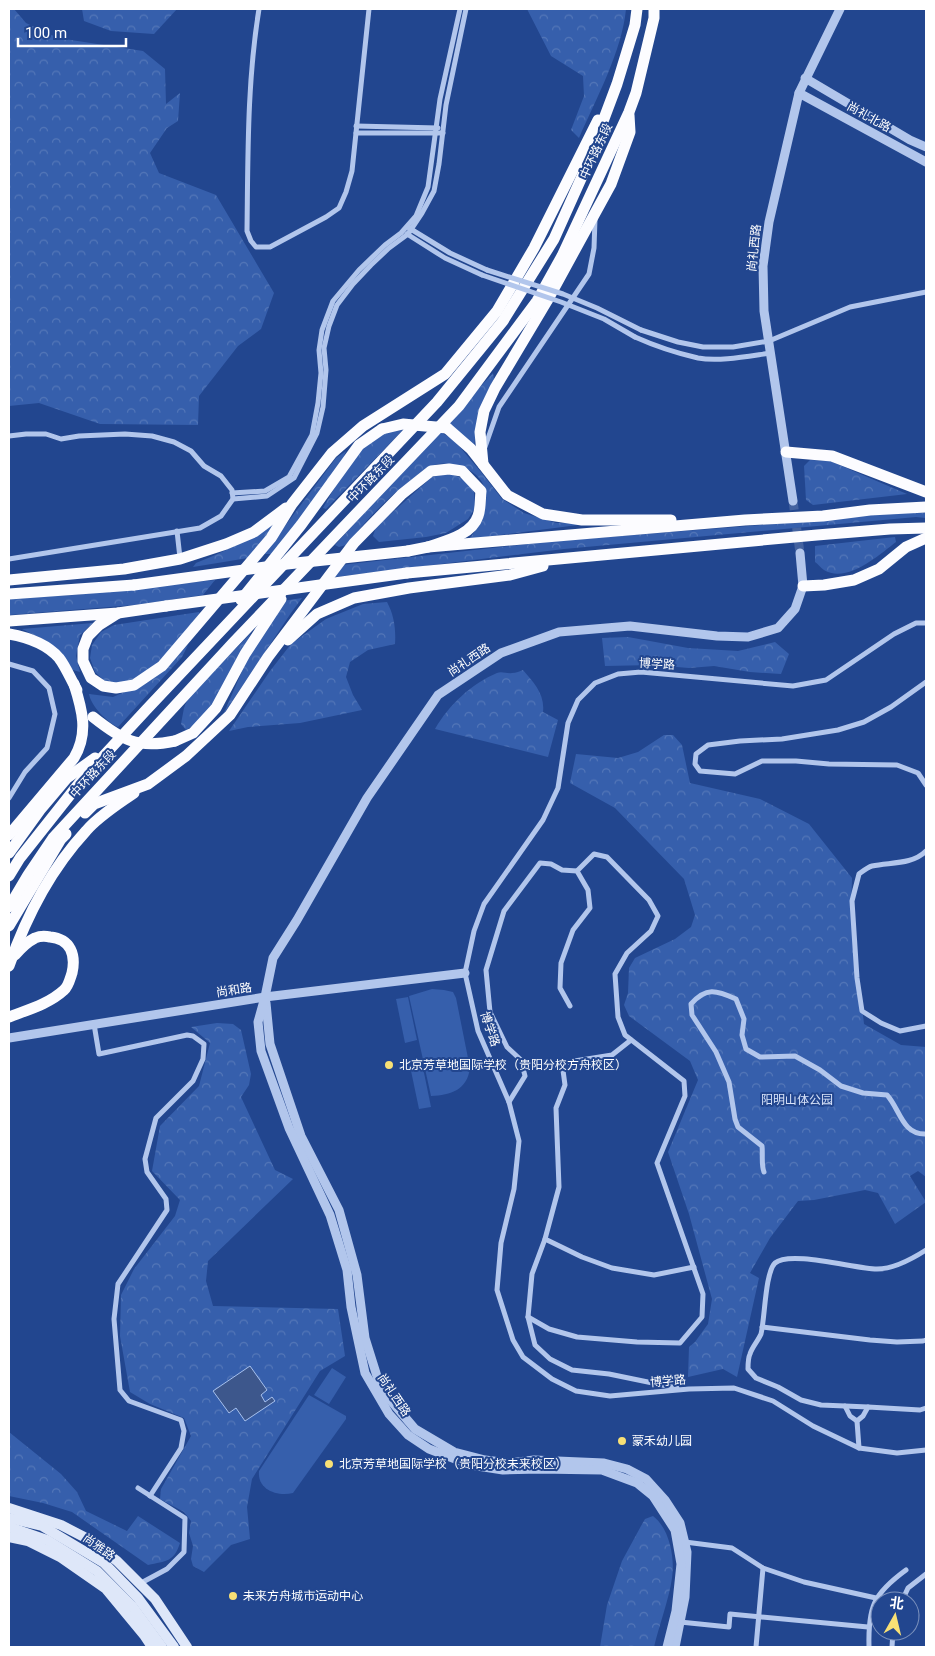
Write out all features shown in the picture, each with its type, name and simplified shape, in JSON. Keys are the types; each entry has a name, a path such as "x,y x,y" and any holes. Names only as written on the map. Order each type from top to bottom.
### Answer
{"highway":[{"name":"中环路东段","path":"9,876 20,858 85,776 438,402 503,321 554,239 584,172 616,88 635,25 637,9"},
{"name":"中环路东段","path":"9,907 53,838 226,650 459,406 537,301 562,256 629,112 636,93 654,18 654,9"},
{"path":"118,613 99,625 88,636 83,649 82,661 91,678 103,686 116,688 134,685 162,666 271,538 292,504 332,453 363,426 445,374 497,311 534,248 587,138 616,88"},
{"path":"482,460 480,432 484,412 495,388 596,214 611,184 630,132 629,112"},
{"path":"188,665 301,525 359,445 382,429 403,424 446,428 482,460 488,473 507,496 543,514 582,520 745,520"},
{"path":"786,452 832,456 926,492"},
{"path":"10,963 19,936 42,892 65,856 87,830 110,810 186,756 230,715 268,658 354,544 402,494 431,471 449,468 462,471 481,491 478,517 470,528 455,538 428,547"},
{"path":"9,580 124,568 180,559 226,544 254,532 292,504"},
{"path":"9,594 134,585 428,547 745,520 823,516 870,510 926,507"},
{"path":"9,622 118,613 407,573 826,534 926,528"},
{"path":"803,586 854,580 879,569 906,547 926,538"},
{"path":"268,658 316,614 354,598 409,588 510,575 574,557"},
{"path":"9,634 21,636 44,646 59,658 93,718 117,736 148,744 175,741 194,733 216,708 245,654 294,579"},
{"path":"9,834 80,749 83,713 74,684"},
{"path":"9,853 40,810 67,778 113,746"},
{"path":"9,926 61,839 94,804 148,784"},
{"path":"9,1017 52,999 66,989 73,966 73,956 69,947 60,938 44,936 35,938 22,947 10,963"}],"main road":[{"path":"9,1508 61,1525 88,1538 117,1560 155,1599 187,1647"},
{"name":"尚雅路","path":"9,1518 42,1526 104,1563 138,1598 174,1647"},
{"name":"尚雅路","path":"9,1527 47,1540 97,1571 132,1606 162,1647"},
{"path":"9,1537 28,1541 60,1557 106,1589 152,1647"}],"street":[{"path":"259,9 254,35 249,130 247,231 256,247 270,247 339,208 352,171 369,9"},
{"path":"233,496 265,491 289,477 312,435 318,403 319,350 322,330 333,301 359,270 385,245 401,233 409,230 416,216 428,186 440,99 460,9"},
{"path":"233,496 267,496 294,478 317,433 323,407 326,370 324,348 329,326 337,305 370,265 409,230 422,213 434,191 446,104 466,9"},
{"name":"尚礼西路","path":"793,501 764,311 763,266 769,222 799,93 840,9"},
{"name":"尚礼北路","path":"805,78 910,140 926,147"},
{"name":"尚礼北路","path":"799,93 926,162"},
{"path":"356,126 435,131"},
{"path":"356,133 443,130"},
{"path":"482,460 499,407 589,274 594,248 596,214"},
{"path":"409,230 450,253 487,270 563,294 641,330 678,342 704,347 733,347 769,342 850,307 926,292"},
{"path":"409,230 445,258 482,275 604,319 635,337 659,347 699,358 739,358 771,353"},
{"path":"9,436 46,434 61,439 79,436 125,434 152,436 174,442 191,451 204,466 221,476 232,490 233,496 222,516 200,528 9,559"},
{"path":"177,532 180,559"},
{"name":"尚礼西路","path":"667,1647 676,1611 680,1564 675,1530 653,1496 637,1483 602,1470 503,1470 471,1465 429,1449 408,1435 389,1414 365,1373 351,1307 347,1270 330,1215 289,1128 261,1051 258,1022 273,958 298,920 367,798 438,695 501,653 559,632 630,626 716,636 748,637 778,628 795,609 803,586 800,553"},
{"name":"博学路","path":"926,624 916,623 894,634 826,680 793,686 641,672 618,674 595,683 578,700 568,723 558,788 543,820 484,904 474,931 465,973 478,1031 509,1102 518,1142 514,1189 501,1243 496,1290 513,1340 523,1357 552,1379 576,1391 610,1396 682,1389 734,1388 773,1401 813,1426 859,1448 896,1453 926,1450"},
{"path":"9,664 33,671 49,688 55,714 47,748 25,772 9,798"},
{"path":"926,682 891,708 864,722 838,730 782,739 740,740 708,745 696,754 695,764 700,771 735,774 762,761 897,765 918,773 926,785"},
{"path":"926,851 905,862 871,866 858,874 852,901 857,978 862,1011 881,1023 900,1031 926,1026"},
{"path":"528,1316 549,1329 577,1337 637,1342 680,1343 702,1317 703,1294 657,1162 685,1096 684,1081 625,1035 618,1017 616,974 627,953 651,931 658,916 649,900 607,857 594,854 577,872"},
{"path":"509,1102 525,1076 521,1060 507,1047 490,1012 486,970 504,911 540,863 551,864 562,870 577,872"},
{"path":"570,1006 560,988 560,963 573,930 590,908 588,890 577,872"},
{"name":"尚和路","path":"9,1038 265,997 465,973"},
{"path":"764,1172 762,1167 764,1159 762,1146 738,1127 729,1082 716,1052 692,1015 691,1004 708,992 721,992 736,999 744,1019 742,1035 746,1049 760,1057 795,1056 820,1070 840,1086 863,1093 886,1095 894,1103 902,1123 920,1134 926,1134"},
{"name":"尚礼西路","path":"265,997 270,1044 300,1136 339,1210 357,1275 365,1338 381,1389 416,1429 454,1452 485,1460 510,1463 534,1460 604,1463 627,1469 646,1479 665,1500 680,1523 687,1552 686,1597 674,1647"},
{"path":"94,1024 99,1054 187,1035 193,1036 204,1044 203,1059 192,1081 156,1118 145,1159 147,1172 166,1199 167,1210 118,1284 114,1319 120,1390 129,1401 180,1420 184,1431 181,1448 150,1496"},
{"path":"631,1040 612,1055 562,1063 565,1085 556,1108 559,1187 545,1239 532,1274 528,1316 535,1345 550,1359 572,1370 609,1374 682,1389"},
{"path":"545,1239 582,1257 612,1268 654,1275 694,1267"},
{"path":"926,1250 896,1265 877,1269 800,1258 785,1258 775,1263 770,1272 762,1327 749,1354 748,1369 756,1378 778,1387 801,1400 821,1405 920,1410 926,1408"},
{"path":"762,1327 897,1342 923,1342 926,1340"},
{"path":"845,1406 850,1416 857,1421"},
{"path":"857,1421 863,1416 868,1407"},
{"path":"857,1421 859,1448"},
{"path":"138,1488 185,1518 184,1552 167,1569 140,1583"},
{"path":"684,1542 732,1548 763,1568 804,1582 870,1597"},
{"path":"756,1647 763,1568"},
{"path":"882,1591 890,1582 906,1570"},
{"path":"907,1591 926,1574"},
{"path":"680,1622 729,1626 730,1614 868,1627"},
{"path":"869,1647 868,1627 870,1616"}],"green space":[{"path":"9,9 14,9 26,23 58,38 143,51 165,69 166,104 180,93 178,121 167,128 150,153 159,173 216,195 274,293 261,329 238,346 199,396 198,425 100,424 39,403 9,406"},
{"path":"82,9 177,9 154,34 111,31 84,21"},
{"path":"527,9 626,9 624,25 614,58 579,138 571,130 584,96 583,76 551,56"},
{"path":"493,373 494,379 479,409 474,446 445,425"},
{"path":"403,430 326,509 323,508 348,467 364,446 380,434"},
{"path":"438,431 453,439 502,499 524,513 556,523 577,523 578,525 469,539 482,519 486,497 484,487 480,479 471,471 455,465 440,464 425,469 395,493 346,545 339,547 335,545"},
{"path":"346,451 342,461 275,554 264,554 336,458"},
{"path":"810,460 830,461 907,494 813,505 806,500 804,466"},
{"path":"448,473 464,479 474,492 475,508 468,519 446,533 426,537 379,542 373,536 376,527 432,477"},
{"path":"893,513 926,513 926,518 916,517 564,549 335,577 341,565 545,542"},
{"path":"276,523 248,558 193,567 196,563 237,545"},
{"path":"895,537 896,542 872,560 852,571 833,573 824,570 815,562 815,546"},
{"path":"215,580 203,595 134,605 9,615 9,598 74,595"},
{"path":"302,598 223,715 253,646 283,601"},
{"path":"387,602 394,622 395,644 368,650 350,662 346,677 353,695 362,710 300,723 248,727 229,731 291,644 326,619 363,604"},
{"path":"199,612 200,614 168,652 141,675 128,682 107,683 95,672 90,658 92,645 101,632 114,625"},
{"path":"93,623 80,635 76,656 80,672 73,670 42,639 22,629"},
{"path":"251,633 217,700 198,722 186,730 181,724 184,708 189,696"},
{"path":"628,637 688,648 738,651 775,642 789,654 781,674 750,672 714,666 689,668 653,665 605,666 602,638"},
{"path":"188,645 182,657 118,727 105,718 90,699 89,694 113,697 155,677"},
{"path":"523,670 535,684 540,694 543,712 558,720 548,757 435,729 454,704 478,683 497,673 513,673"},
{"name":"阳明山体公园","path":"664,735 673,735 682,745 690,783 760,799 809,824 852,878 851,911 864,1024 901,1045 926,1047 926,1177 918,1171 910,1176 926,1202 895,1224 878,1193 865,1190 814,1200 798,1201 770,1238 750,1273 759,1278 737,1377 723,1369 688,1377 689,1347 708,1324 712,1299 689,1214 668,1152 698,1080 690,1061 629,1016 624,1005 628,993 629,968 635,958 675,939 691,927 695,915 684,879 615,808 570,783 576,754 618,758 638,752"},
{"path":"432,989 453,992 456,998 470,1068 465,1082 457,1090 451,1093 431,1096 409,996"},
{"path":"408,997 417,1040 405,1043 396,999"},
{"path":"217,1023 233,1024 241,1030 251,1074 249,1085 241,1097 275,1170 293,1179 208,1261 206,1281 213,1306 338,1309 345,1356 320,1371 252,1479 247,1507 250,1539 231,1545 204,1572 193,1566 191,1559 193,1546 189,1533 191,1521 184,1512 160,1499 161,1489 191,1436 184,1418 150,1404 130,1392 120,1336 121,1295 134,1269 175,1216 180,1200 152,1171 160,1126 199,1086 210,1043 191,1027"},
{"path":"422,1063 431,1107 419,1109 410,1066"},
{"path":"332,1368 346,1377 329,1404 314,1395"},
{"path":"309,1395 346,1416 346,1419 293,1493 275,1493 261,1483 259,1471"},
{"path":"9,1432 61,1474 77,1492 86,1511 127,1531 138,1516 180,1543 175,1554 168,1560 148,1565 72,1512 43,1503 9,1496"},
{"path":"653,1516 664,1528 673,1562 671,1586 654,1647 600,1647 607,1605 622,1561 645,1519"}],"shaded area":[{"path":"250,1366 267,1390 261,1395 265,1402 272,1397 275,1401 245,1421 236,1408 229,1413 213,1391"}],"tunnel":[{"path":"793,501 800,553"}],"place":[{"name":"北京芳草地国际学校（贵阳分校方舟校区）","path":"389,1065"},
{"name":"蒙禾幼儿园","path":"622,1441"},
{"name":"北京芳草地国际学校（贵阳分校未来校区）","path":"329,1464"},
{"name":"未来方舟城市运动中心","path":"233,1596"}]}
